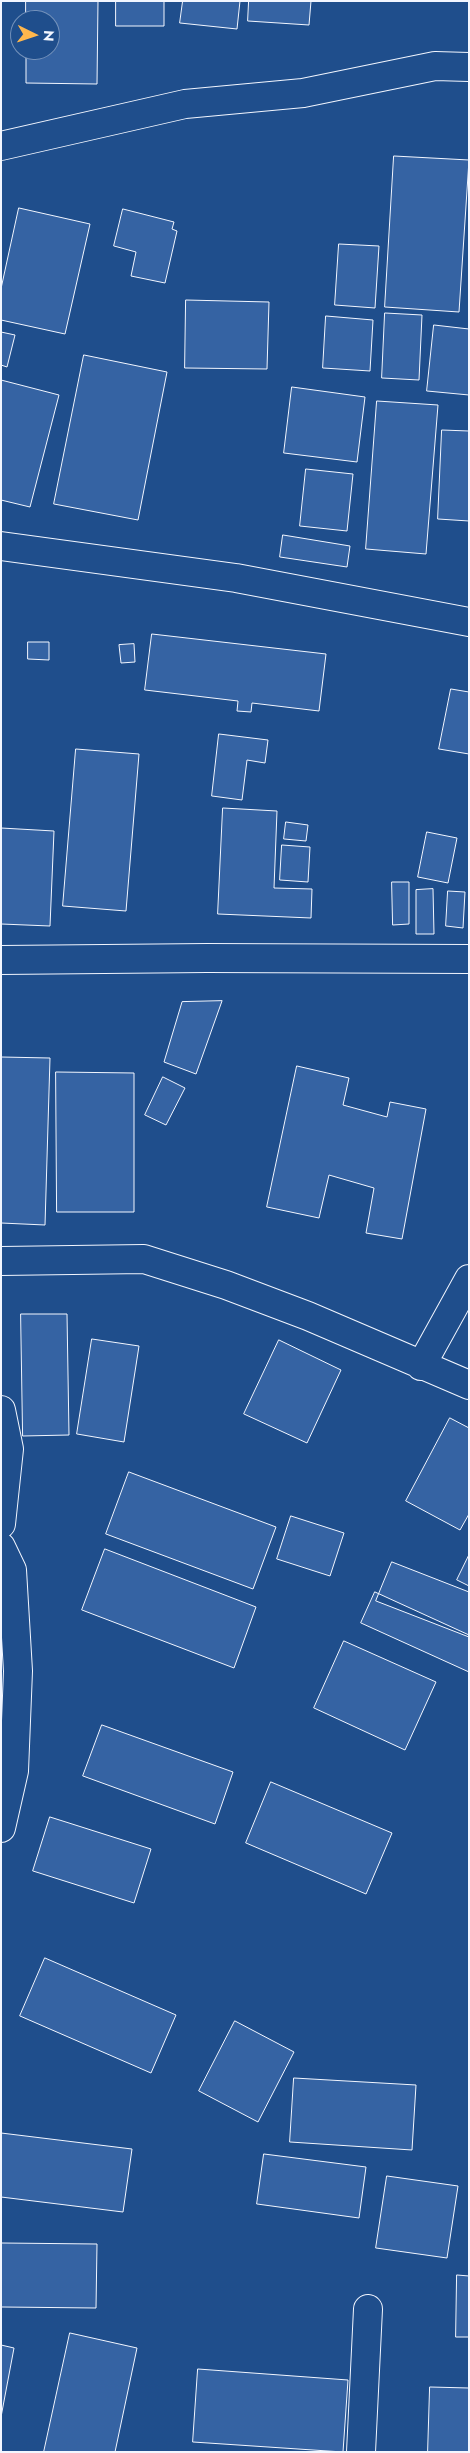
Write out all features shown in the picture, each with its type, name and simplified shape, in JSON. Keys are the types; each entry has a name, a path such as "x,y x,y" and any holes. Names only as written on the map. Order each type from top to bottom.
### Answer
{"street":[{"path":"1,146 185,104 303,93 435,66 469,67"},
{"path":"1,546 236,578 469,622"},
{"path":"1,960 469,958"},
{"path":"1,1261 144,1258 226,1285 280,1306 469,1385"},
{"path":"421,1366 469,1279"},
{"path":"1,1410 9,1449 1,1524"},
{"path":"1,1547 12,1570 18,1671 14,1771 1,1828"},
{"path":"361,2452 368,2309"}],"building":[{"path":"26,1 98,1 97,84 26,83 26,60 60,60 60,10 26,10"},
{"path":"116,1 164,1 164,26 116,26"},
{"path":"183,1 240,1 237,29 180,23"},
{"path":"249,1 311,1 309,25 248,21"},
{"path":"394,156 469,160 459,312 385,307"},
{"path":"19,208 90,224 65,334 1,320 1,289"},
{"path":"123,209 174,222 172,229 177,231 165,283 131,276 136,252 114,246"},
{"path":"339,244 379,246 375,308 335,305"},
{"path":"186,300 269,302 267,369 185,368"},
{"path":"385,313 422,315 419,380 382,378"},
{"path":"326,316 373,320 370,371 323,368"},
{"path":"434,325 469,329 469,395 427,391"},
{"path":"1,332 15,335 7,367 1,365"},
{"path":"84,355 167,372 138,520 54,504"},
{"path":"1,380 59,395 30,507 1,500"},
{"path":"292,387 365,397 357,462 284,453"},
{"path":"377,401 438,405 426,554 366,549"},
{"path":"442,430 469,431 469,521 438,519"},
{"path":"306,469 353,474 347,531 300,526"},
{"path":"283,535 350,546 347,567 280,557"},
{"path":"152,634 326,654 319,711 252,703 251,712 237,711 238,701 145,690"},
{"path":"28,642 49,642 49,660 28,659"},
{"path":"134,644 135,662 121,663 119,645"},
{"path":"451,689 469,692 469,754 439,749"},
{"path":"219,734 268,740 265,763 247,760 242,800 212,796"},
{"path":"76,749 139,754 126,911 63,906"},
{"path":"223,808 277,811 274,888 312,889 311,918 218,914"},
{"path":"286,822 308,825 306,841 284,839"},
{"path":"1,828 54,831 50,926 1,924"},
{"path":"427,832 457,838 448,883 418,877"},
{"path":"282,845 310,847 308,882 280,880"},
{"path":"392,882 409,882 409,924 393,925"},
{"path":"433,889 434,934 416,934 416,890"},
{"path":"448,891 465,892 463,928 446,926"},
{"path":"222,1001 196,1074 164,1062 182,1002"},
{"path":"1,1057 50,1058 45,1225 1,1223"},
{"path":"297,1066 349,1078 343,1105 387,1117 390,1102 426,1109 402,1239 366,1233 374,1188 329,1175 319,1218 267,1207"},
{"path":"56,1072 134,1073 134,1212 57,1212"},
{"path":"163,1077 185,1088 166,1125 145,1115"},
{"path":"21,1314 67,1314 69,1435 23,1436"},
{"path":"92,1339 139,1346 124,1442 77,1434"},
{"path":"279,1340 341,1370 307,1443 244,1414"},
{"path":"450,1418 469,1428 469,1514 460,1530 406,1501"},
{"path":"129,1472 276,1527 253,1589 106,1534"},
{"path":"291,1516 344,1533 330,1576 277,1559"},
{"path":"105,1549 256,1607 234,1668 82,1610"},
{"path":"469,1555 469,1586 457,1580"},
{"path":"392,1562 469,1592 469,1637 376,1601"},
{"path":"375,1592 469,1635 469,1672 361,1623"},
{"path":"344,1641 436,1682 405,1750 314,1708"},
{"path":"102,1725 233,1772 215,1824 83,1776"},
{"path":"271,1782 392,1833 366,1894 246,1843"},
{"path":"50,1817 151,1849 134,1903 33,1871"},
{"path":"45,1958 176,2015 151,2073 20,2016"},
{"path":"235,2021 294,2052 258,2122 199,2091"},
{"path":"294,2078 416,2085 412,2150 290,2142"},
{"path":"1,2133 132,2149 123,2212 1,2197"},
{"path":"264,2154 366,2167 359,2218 257,2204"},
{"path":"387,2176 458,2186 447,2258 376,2248"},
{"path":"1,2243 97,2244 96,2308 1,2307"},
{"path":"457,2275 469,2276 469,2337 456,2337"},
{"path":"70,2333 137,2348 115,2452 44,2452"},
{"path":"1,2345 14,2348 1,2417"},
{"path":"198,2369 348,2380 343,2452 193,2442"},
{"path":"430,2387 469,2388 469,2452 428,2452"}]}
